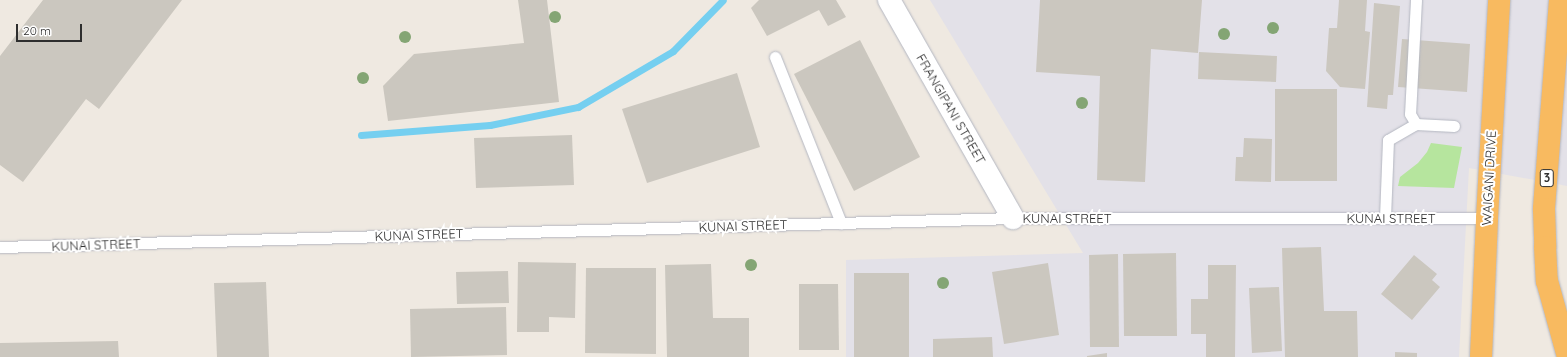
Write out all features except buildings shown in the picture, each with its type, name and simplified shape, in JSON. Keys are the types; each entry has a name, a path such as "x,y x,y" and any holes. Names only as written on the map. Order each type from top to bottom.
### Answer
{"highway":[{"name":"WAIGANI DRIVE","path":"1481,357 1499,0"},
{"name":"3","path":"1560,0 1544,209 1548,281 1567,353"}],"street":[{"name":"FRANGIPANI STREET","path":"889,0 1013,218"}],"lane":[{"path":"1416,0 1410,114 1416,124"},
{"path":"774,57 841,223"},
{"path":"1385,218 1388,140 1416,124 1454,126"},
{"name":"KUNAI STREET","path":"0,247 1013,218 1487,218"}],"shaded area":[{"path":"930,0 1567,0 1567,186 1469,168 1459,357 846,357 846,260 1083,253"}],"green space":[{"path":"1431,143 1462,147 1454,188 1398,186 1400,177 1418,163 1427,152"}],"waterway":[{"path":"361,135 490,125 578,107 673,51 723,0"}]}
